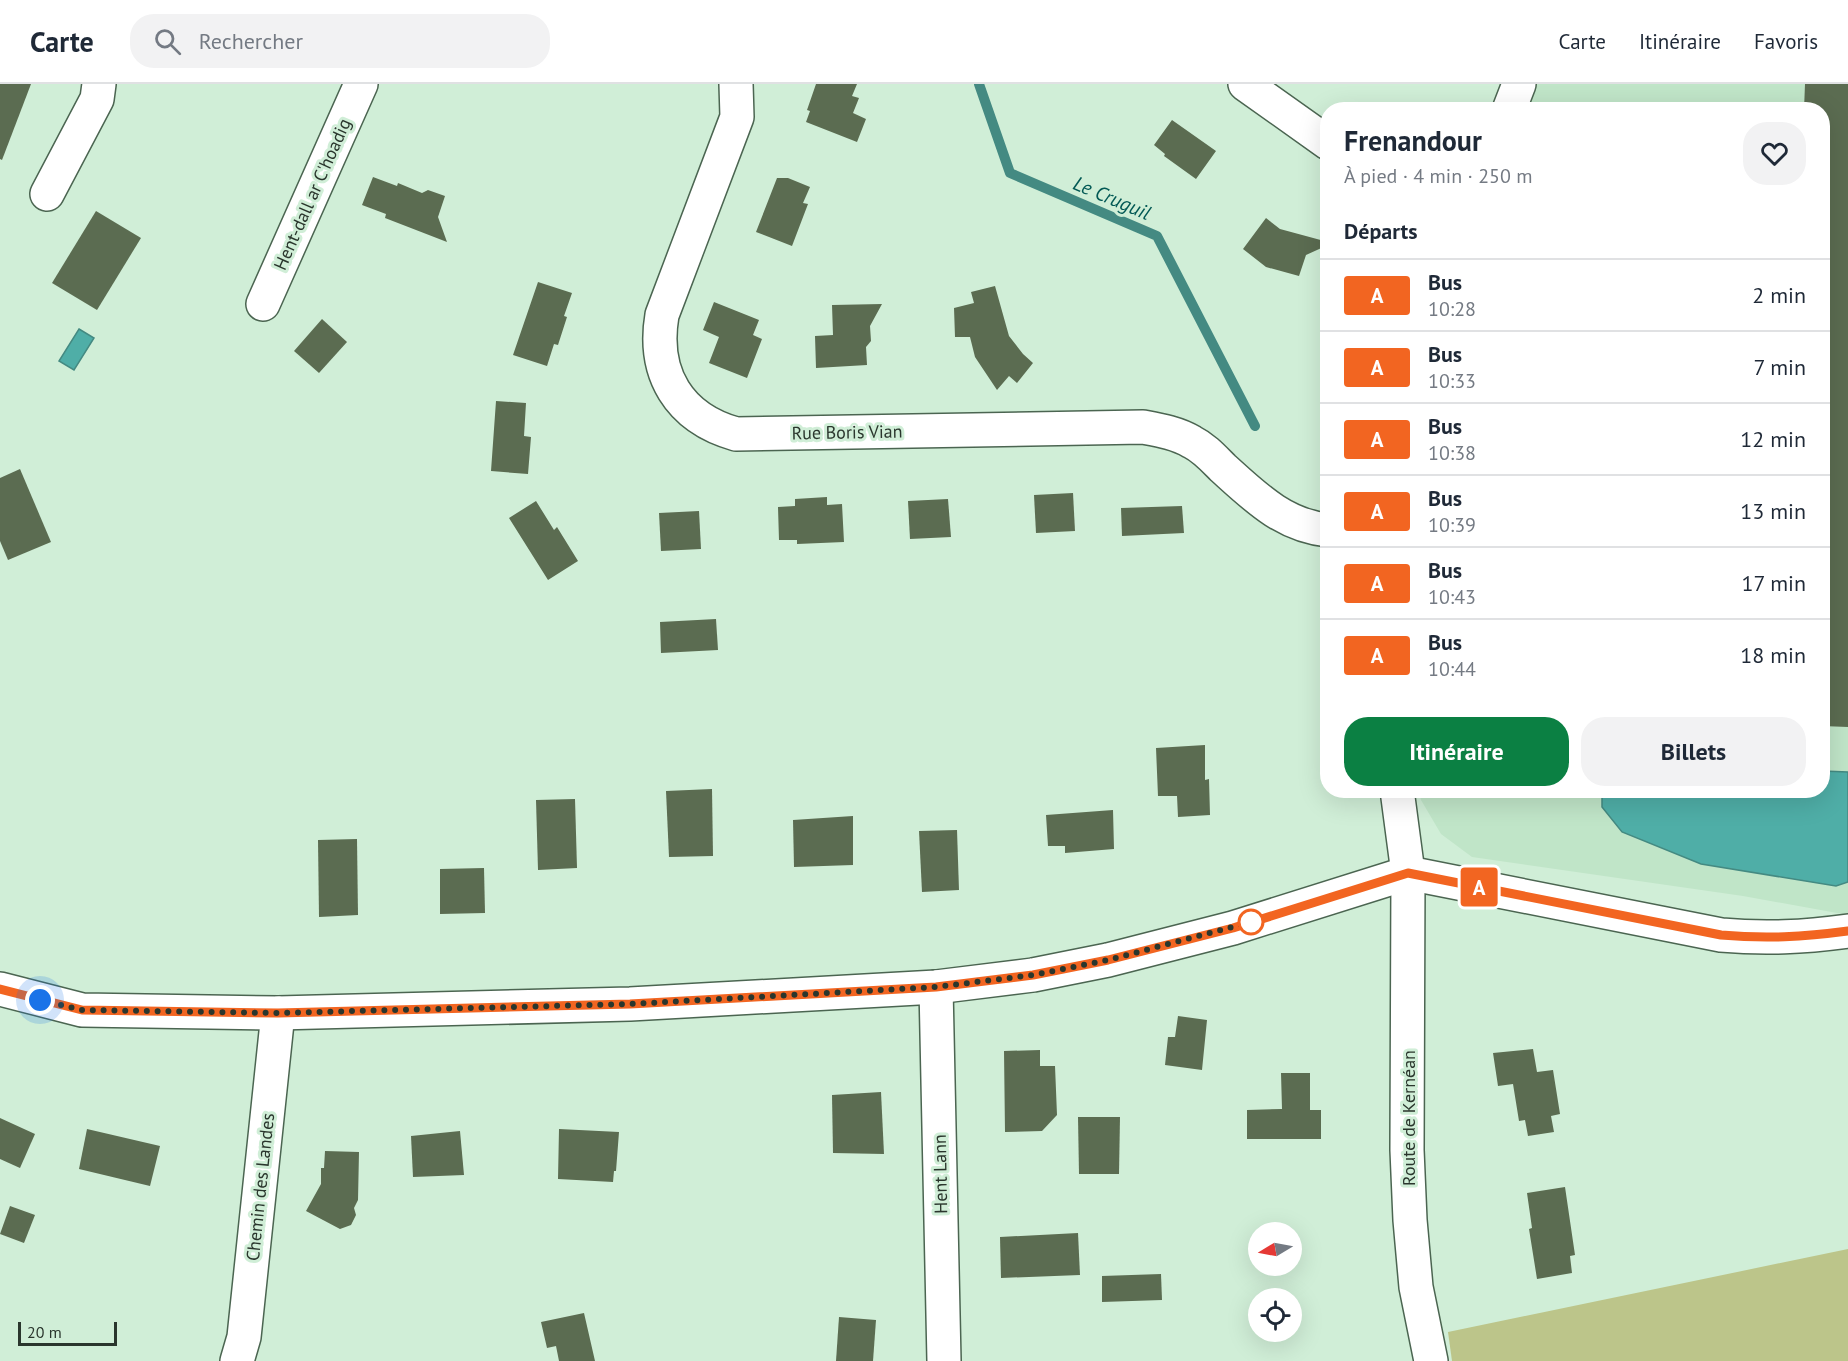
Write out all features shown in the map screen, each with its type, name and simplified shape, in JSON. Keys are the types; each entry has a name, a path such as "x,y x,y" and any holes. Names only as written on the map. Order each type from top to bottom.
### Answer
{"street":[{"path":"47,194 97,99 99,84"},
{"name":"Hent-dall ar C'hoadig","path":"263,304 361,84"},
{"name":"Rue Boris Vian","path":"736,84 737,117 662,315 658,335 665,374 673,391 700,419 718,429 736,434 1143,427 1189,440 1202,448 1254,496 1284,518 1299,525 1320,529"},
{"path":"1245,84 1320,137"},
{"path":"1512,102 1519,84"},
{"name":"Route de Kernéan","path":"1398,798 1408,873 1407,1150 1410,1220 1416,1287 1431,1361"},
{"path":"0,988 82,1010 278,1013 630,1004 936,987 1033,975 1108,960 1233,928 1408,873 1721,935 1762,939 1848,931"},
{"name":"Hent Lann","path":"936,987 944,1361"},
{"name":"Chemin des Landes","path":"237,1361 244,1337 278,1013"}],"shaded area":[{"path":"1527,84 1848,84 1848,915 1743,896 1472,857 1441,834 1421,800 1421,798 1830,798 1830,102 1519,102"},
{"path":"1848,1249 1848,1361 1452,1361 1448,1332"}],"water":[{"path":"79,329 94,338 74,370 59,361"},
{"path":"1830,771 1848,772 1848,882 1836,886 1701,864 1622,832 1602,807 1602,798 1830,798"}],"building":[{"path":"0,84 31,84 2,160 0,159"},
{"path":"816,84 857,84 852,96 859,98 853,113 866,119 857,142 806,122 810,111 807,110"},
{"path":"1805,84 1848,84 1848,727 1830,726 1830,102 1804,102"},
{"path":"1172,120 1216,151 1196,179 1164,156 1165,154 1154,145"},
{"path":"373,177 397,186 398,183 422,193 428,190 445,196 438,217 447,242 385,218 386,214 362,205"},
{"path":"777,178 788,178 810,187 803,203 808,204 792,246 756,232"},
{"path":"96,211 141,238 97,310 52,283"},
{"path":"1266,218 1280,229 1320,240 1320,249 1306,255 1299,276 1266,267 1243,249"},
{"path":"538,282 572,293 558,345 554,344 547,366 513,355"},
{"path":"995,286 1009,336 1033,363 1017,383 1009,376 997,390 975,357 970,337 955,337 954,308 974,303 971,292"},
{"path":"714,302 759,320 753,335 762,339 747,378 709,363 719,337 703,330"},
{"path":"882,304 870,326 871,341 866,347 867,365 816,368 815,336 833,335 832,305"},
{"path":"322,319 347,342 319,373 294,351"},
{"path":"496,401 526,403 524,436 531,437 528,474 491,471"},
{"path":"20,469 51,542 8,560 0,541 0,478"},
{"path":"1073,493 1075,531 1036,533 1034,495"},
{"path":"827,497 827,505 842,504 844,542 797,544 797,540 779,540 778,507 795,506 795,499"},
{"path":"948,499 951,537 910,539 908,501"},
{"path":"536,501 554,530 557,527 578,561 548,580 509,518"},
{"path":"1182,506 1184,533 1122,536 1121,508"},
{"path":"699,511 701,549 661,551 659,513"},
{"path":"716,619 718,650 661,653 660,622"},
{"path":"1205,745 1205,780 1209,779 1210,815 1178,817 1177,796 1158,796 1156,748"},
{"path":"712,789 713,856 669,857 666,791"},
{"path":"575,799 577,868 538,870 536,800"},
{"path":"1113,810 1114,849 1065,853 1065,846 1048,846 1046,815"},
{"path":"853,816 853,865 794,867 793,820"},
{"path":"957,830 959,890 922,892 919,831"},
{"path":"357,839 358,915 319,917 318,840"},
{"path":"484,868 485,913 440,914 440,869"},
{"path":"1178,1016 1207,1020 1202,1070 1165,1065 1168,1037 1175,1037"},
{"path":"1533,1049 1537,1072 1553,1070 1560,1114 1551,1116 1554,1132 1528,1136 1525,1120 1519,1121 1513,1084 1498,1086 1493,1053"},
{"path":"1040,1050 1040,1066 1055,1066 1057,1115 1042,1131 1005,1132 1004,1051"},
{"path":"1281,1073 1310,1073 1310,1110 1321,1110 1321,1139 1247,1139 1247,1110 1282,1109"},
{"path":"881,1092 884,1154 833,1153 832,1095"},
{"path":"1078,1117 1120,1117 1119,1174 1079,1174"},
{"path":"0,1118 35,1134 20,1168 0,1159"},
{"path":"87,1129 160,1146 150,1186 79,1169"},
{"path":"559,1129 619,1132 613,1182 558,1179"},
{"path":"460,1131 464,1175 413,1177 411,1136"},
{"path":"325,1151 359,1152 358,1200 354,1208 356,1215 351,1225 340,1229 306,1211 321,1184 321,1168 324,1168"},
{"path":"1565,1187 1575,1255 1570,1256 1572,1273 1537,1279 1529,1229 1532,1228 1527,1193"},
{"path":"10,1206 35,1215 24,1243 0,1234"},
{"path":"1078,1233 1080,1275 1001,1278 1000,1237"},
{"path":"1161,1274 1162,1300 1102,1302 1102,1276"},
{"path":"584,1313 595,1361 559,1361 556,1346 547,1348 541,1322"},
{"path":"839,1317 876,1320 873,1361 836,1361"}],"waterway":[{"name":"Le Cruguil","path":"979,84 1010,173 1157,236 1255,426"}],"bus line":[{"name":"A","path":"0,989 82,1010 278,1013 630,1004 936,987 1033,975 1108,960 1233,928 1408,873 1721,935 1762,939 1848,931"}],"route":[{"path":"40,1000 82,1010 278,1013 630,1004 936,987 1033,975 1108,960 1255,921 1251,922"}]}
